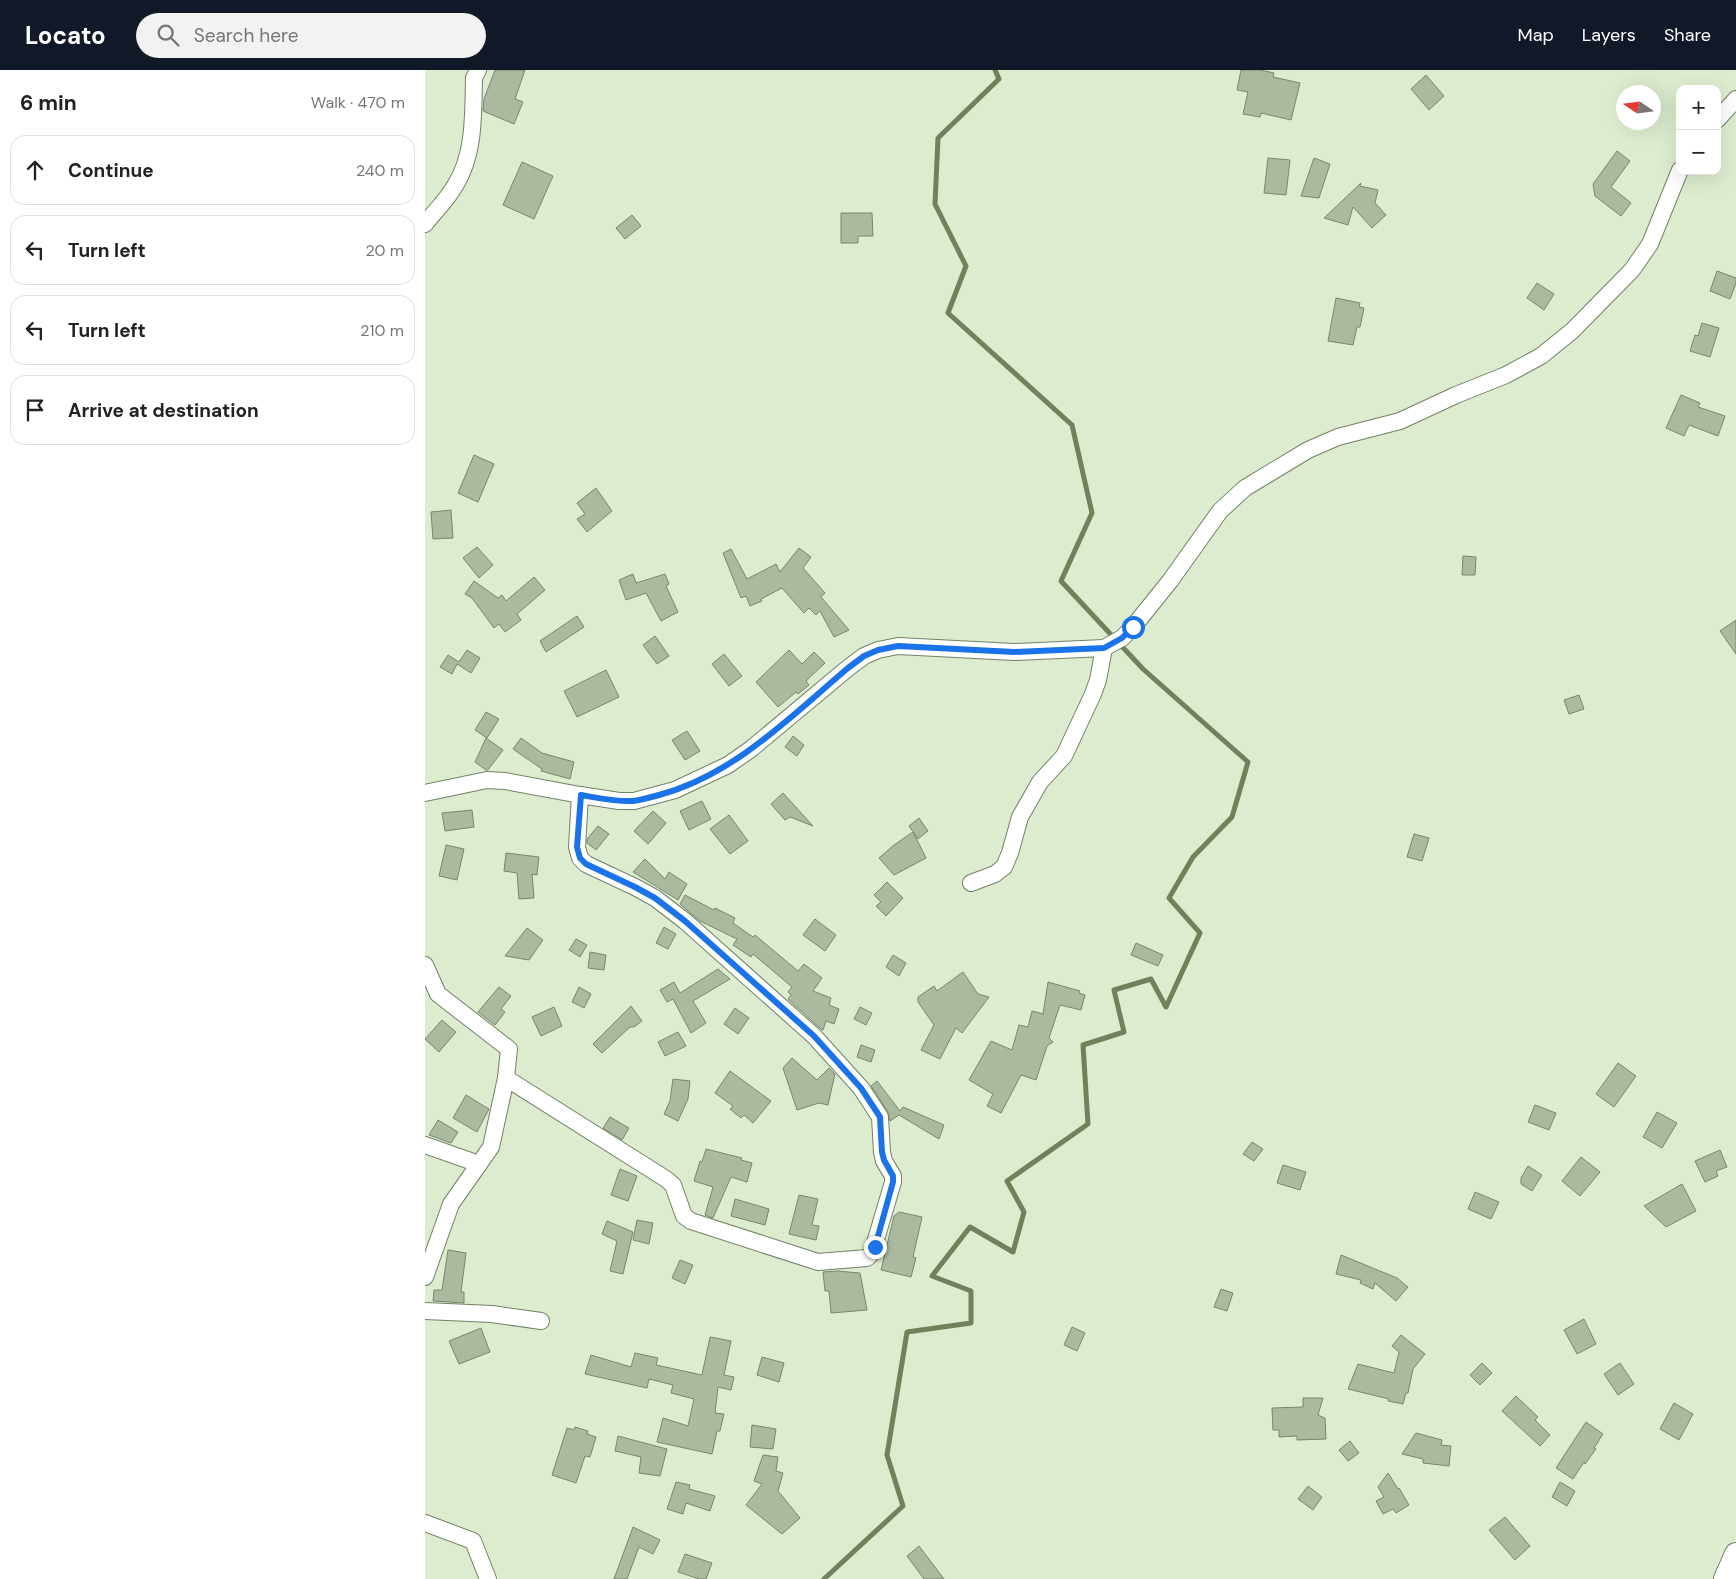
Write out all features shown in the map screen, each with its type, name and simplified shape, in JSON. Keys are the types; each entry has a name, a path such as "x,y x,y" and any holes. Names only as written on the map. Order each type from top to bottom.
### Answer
{"main road":[{"path":"1725,1579 1736,1554"}],"street":[{"path":"425,224 456,184 464,167 471,142 474,78 477,70"},
{"path":"1721,116 1736,99"},
{"path":"425,794 487,780 505,780 581,795 619,801 635,801 675,790 729,765 848,668 864,656 878,650 898,646 1014,652 1104,648 1122,638 1133,627 1170,581 1219,511 1245,488 1308,450 1338,437 1400,420 1506,375 1541,356 1572,331 1637,264 1649,244 1678,175"},
{"path":"971,883 995,874 1004,867 1020,817 1040,782 1064,756 1089,703 1098,680 1104,648"},
{"path":"506,1078 666,1179 673,1185 684,1216 691,1220 818,1262 867,1258 872,1253 893,1182 893,1176 884,1160 882,1152 880,1117 861,1088 814,1036 685,921 645,892 586,864 580,858 577,847 581,795"},
{"path":"425,965 438,994 509,1049 506,1078 491,1147 451,1204 425,1277"},
{"path":"425,1145 479,1164"},
{"path":"425,1311 492,1314 541,1321"},
{"path":"425,1523 473,1541 488,1579"}],"building":[{"path":"495,70 525,70 515,99 523,102 514,124 483,111 484,99"},
{"path":"1241,70 1260,70 1274,73 1273,77 1300,83 1291,120 1261,113 1260,117 1243,114 1248,92 1237,90"},
{"path":"1426,75 1444,96 1429,110 1411,89"},
{"path":"1617,151 1630,161 1611,187 1631,203 1621,216 1595,196 1593,184"},
{"path":"1268,158 1290,160 1286,195 1264,193"},
{"path":"1314,158 1330,164 1319,198 1301,196"},
{"path":"522,162 553,176 534,219 503,205"},
{"path":"1361,183 1360,186 1378,190 1375,203 1386,215 1372,228 1353,207 1348,225 1324,218"},
{"path":"841,213 872,213 873,236 858,236 858,243 841,243"},
{"path":"632,215 641,226 625,239 616,228"},
{"path":"1717,271 1736,278 1730,299 1710,291"},
{"path":"1537,283 1554,294 1544,310 1527,298"},
{"path":"1336,298 1360,303 1359,307 1364,308 1360,327 1357,327 1353,345 1328,341"},
{"path":"1702,323 1719,328 1710,357 1690,351 1695,335 1698,336"},
{"path":"1681,395 1700,403 1698,407 1725,416 1718,436 1689,425 1684,436 1666,428"},
{"path":"474,455 494,464 478,502 458,493"},
{"path":"596,488 612,511 587,532 577,519 585,514 577,503"},
{"path":"451,510 453,538 433,539 431,512"},
{"path":"477,547 493,565 479,578 463,558"},
{"path":"799,548 811,557 803,568 825,593 821,597 849,630 834,637 820,611 816,615 809,608 804,613 782,588 761,599 762,601 750,606 746,596 741,598 723,553 731,549 747,579 776,564 780,572"},
{"path":"1463,556 1476,557 1475,575 1462,575"},
{"path":"633,574 636,583 665,574 669,584 666,586 678,612 661,621 646,593 626,600 619,580"},
{"path":"534,577 545,590 517,614 521,620 505,632 499,624 494,628 472,598 465,594 474,581 498,598 502,595 506,601"},
{"path":"577,616 584,627 546,652 540,641"},
{"path":"1736,620 1736,654 1720,631"},
{"path":"655,636 669,656 657,664 643,645"},
{"path":"467,650 480,658 471,673 457,664 452,674 440,667 448,655 459,662"},
{"path":"789,650 802,664 814,652 825,663 806,681 809,685 798,694 796,692 778,707 756,682"},
{"path":"724,654 742,676 729,686 712,664"},
{"path":"606,670 619,697 577,717 564,691"},
{"path":"1579,695 1584,709 1569,714 1564,700"},
{"path":"486,712 499,719 487,738 475,730"},
{"path":"687,731 700,751 685,760 672,740"},
{"path":"793,736 804,745 797,756 785,747"},
{"path":"486,738 503,750 488,770 475,762"},
{"path":"521,738 542,753 574,762 570,779 541,771 542,769 513,749"},
{"path":"783,793 813,826 790,817 785,820 771,804"},
{"path":"702,801 711,819 689,830 680,811"},
{"path":"472,810 474,827 445,831 442,813"},
{"path":"653,811 666,823 648,844 634,831"},
{"path":"729,815 748,841 730,854 710,829"},
{"path":"919,818 928,831 918,839 909,826"},
{"path":"598,826 609,834 596,850 587,843 587,839"},
{"path":"913,832 926,858 894,875 879,858"},
{"path":"1414,834 1429,838 1422,861 1407,857"},
{"path":"446,845 464,849 457,880 439,876"},
{"path":"506,853 539,857 537,875 532,874 534,898 519,899 517,873 504,871"},
{"path":"645,859 665,879 669,872 687,884 678,900 633,872"},
{"path":"887,882 903,898 886,916 876,906 881,902 874,895"},
{"path":"685,895 714,910 715,908 735,918 733,923 753,937 755,935 798,971 804,964 822,978 813,991 831,998 829,1005 839,1009 834,1024 826,1021 823,1030 821,1029 788,999 791,995 788,992 792,987 753,954 751,957 733,945 737,939 700,921 680,904"},
{"path":"815,919 836,935 825,951 803,935"},
{"path":"664,927 676,934 668,949 656,943"},
{"path":"527,928 543,940 529,960 505,956"},
{"path":"576,939 587,945 580,957 569,950"},
{"path":"1136,943 1163,955 1158,966 1131,955"},
{"path":"590,952 606,955 604,970 588,968"},
{"path":"893,955 906,963 899,976 886,967"},
{"path":"718,969 730,979 693,1001 706,1023 691,1033 673,999 667,1002 660,990 674,982 680,993"},
{"path":"963,972 978,994 989,997 962,1033 956,1028 940,1059 921,1050 934,1025 918,1002 918,997 934,986 937,991"},
{"path":"1048,982 1080,991 1079,993 1085,995 1081,1010 1060,1005 1049,1038 1053,1042 1047,1046 1036,1080 1021,1075 1001,1113 987,1106 993,1094 969,1080 991,1041 1012,1050 1019,1025 1028,1027 1032,1011 1043,1014"},
{"path":"499,987 511,996 501,1009 505,1012 495,1025 478,1012"},
{"path":"579,987 591,994 584,1008 572,1002"},
{"path":"631,1006 642,1021 634,1027 630,1027 602,1053 593,1044"},
{"path":"554,1007 562,1026 541,1036 532,1017"},
{"path":"860,1007 872,1013 866,1025 854,1019"},
{"path":"735,1008 749,1018 738,1034 724,1024"},
{"path":"442,1020 456,1032 439,1052 425,1039"},
{"path":"678,1032 686,1046 665,1056 658,1042"},
{"path":"861,1045 875,1050 871,1062 857,1057"},
{"path":"792,1058 817,1080 829,1068 835,1074 828,1105 819,1103 797,1110 783,1068"},
{"path":"1618,1063 1636,1076 1614,1107 1596,1094"},
{"path":"730,1071 771,1101 753,1123 744,1115 741,1118 730,1109 733,1106 715,1093"},
{"path":"673,1079 690,1081 688,1099 678,1121 664,1114 670,1101"},
{"path":"877,1081 900,1111 903,1107 944,1125 939,1139 899,1115 890,1121 888,1112 871,1086"},
{"path":"466,1095 489,1109 477,1132 453,1118"},
{"path":"1535,1105 1556,1113 1549,1130 1528,1122"},
{"path":"1657,1112 1677,1123 1662,1148 1643,1137"},
{"path":"610,1117 629,1128 622,1140 603,1128"},
{"path":"438,1120 458,1132 451,1143 429,1135"},
{"path":"1252,1142 1263,1149 1254,1161 1243,1154"},
{"path":"706,1149 742,1158 741,1160 752,1163 747,1182 731,1177 713,1218 705,1215 713,1187 694,1181"},
{"path":"1720,1150 1727,1167 1716,1171 1718,1176 1705,1182 1695,1161"},
{"path":"1581,1157 1600,1172 1580,1196 1562,1181"},
{"path":"1283,1165 1306,1172 1300,1190 1277,1183"},
{"path":"1528,1166 1542,1175 1532,1191 1521,1184 1521,1178"},
{"path":"620,1169 637,1176 628,1201 611,1195"},
{"path":"1682,1184 1696,1211 1666,1227 1644,1206"},
{"path":"1475,1192 1499,1202 1491,1219 1468,1209"},
{"path":"799,1195 818,1199 812,1225 819,1226 816,1240 789,1234"},
{"path":"735,1199 769,1209 765,1225 731,1216"},
{"path":"899,1212 922,1217 913,1257 916,1258 911,1277 881,1270 894,1216"},
{"path":"637,1220 653,1223 649,1244 633,1240"},
{"path":"607,1221 633,1232 623,1274 610,1271 617,1241 602,1234"},
{"path":"448,1250 466,1253 461,1292 464,1292 464,1303 433,1301 434,1290 442,1290"},
{"path":"1341,1255 1397,1278 1408,1287 1396,1301 1375,1283 1373,1289 1360,1283 1361,1280 1336,1274"},
{"path":"680,1260 693,1265 685,1284 672,1278"},
{"path":"823,1272 860,1273 867,1310 831,1313 829,1291 825,1291"},
{"path":"1221,1289 1233,1293 1227,1311 1214,1307"},
{"path":"1584,1319 1596,1344 1577,1354 1564,1330"},
{"path":"1072,1327 1085,1333 1077,1351 1064,1345"},
{"path":"481,1328 490,1352 459,1364 449,1341"},
{"path":"1401,1335 1425,1354 1413,1369 1408,1393 1406,1393 1403,1404 1348,1389 1358,1364 1394,1373 1399,1352 1392,1346"},
{"path":"710,1337 731,1341 724,1375 734,1377 731,1390 718,1387 715,1413 724,1414 720,1431 717,1431 712,1454 657,1442 663,1418 688,1426 694,1399 671,1393 673,1385 649,1379 647,1388 585,1374 591,1355 631,1367 635,1353 658,1358 656,1365 702,1375"},
{"path":"762,1357 784,1363 779,1382 757,1375"},
{"path":"1482,1363 1492,1373 1480,1385 1470,1375"},
{"path":"1620,1363 1634,1384 1618,1395 1604,1374"},
{"path":"1516,1396 1538,1417 1535,1420 1550,1435 1540,1446 1502,1411"},
{"path":"1303,1398 1323,1398 1318,1415 1325,1418 1326,1439 1297,1440 1297,1436 1279,1437 1279,1430 1273,1430 1272,1408 1303,1407"},
{"path":"1674,1403 1693,1414 1679,1440 1660,1429"},
{"path":"1586,1422 1603,1434 1594,1448 1596,1449 1585,1464 1584,1462 1573,1479 1556,1468"},
{"path":"752,1425 776,1429 773,1449 750,1447"},
{"path":"575,1427 588,1431 587,1434 596,1437 590,1457 585,1456 576,1483 552,1475 567,1428 574,1430"},
{"path":"1416,1433 1442,1440 1441,1445 1451,1446 1449,1466 1423,1463 1423,1459 1402,1454"},
{"path":"618,1436 667,1449 660,1476 639,1473 641,1457 615,1451"},
{"path":"1350,1441 1359,1453 1348,1461 1339,1450"},
{"path":"763,1455 778,1457 776,1471 783,1473 778,1491 800,1518 782,1534 746,1505 762,1484 754,1481"},
{"path":"1388,1473 1409,1505 1396,1513 1393,1509 1383,1514 1376,1501 1384,1497 1378,1487"},
{"path":"676,1482 690,1485 689,1489 715,1496 710,1511 686,1503 683,1514 667,1509"},
{"path":"1560,1482 1575,1491 1567,1506 1552,1497"},
{"path":"1308,1486 1322,1497 1313,1510 1298,1499"},
{"path":"1505,1517 1530,1546 1515,1560 1489,1530"},
{"path":"633,1527 660,1540 653,1554 639,1547 627,1579 614,1579"},
{"path":"919,1546 944,1579 924,1579 907,1556"},
{"path":"685,1554 712,1563 706,1579 699,1579 678,1572"}],"waterway":[{"path":"824,1579 903,1506 887,1455 907,1332 971,1323 971,1291 932,1276 970,1227 1013,1252 1024,1212 1007,1181 1088,1124 1083,1045 1124,1032 1114,990 1151,979 1166,1007 1200,933 1169,898 1193,857 1232,817 1248,762 1143,669 1061,581 1092,513 1072,425 948,313 966,266 935,204 938,138 999,79 995,70"}],"route":[{"path":"875,1247 893,1182 893,1176 884,1160 882,1152 880,1117 853,1078 814,1036 685,921 645,892 586,864 580,858 577,847 581,795 619,801 635,801 675,790 706,777 729,765 751,749 848,668 864,656 878,650 898,646 1014,652 1104,648 1122,638 1133,627"}]}
